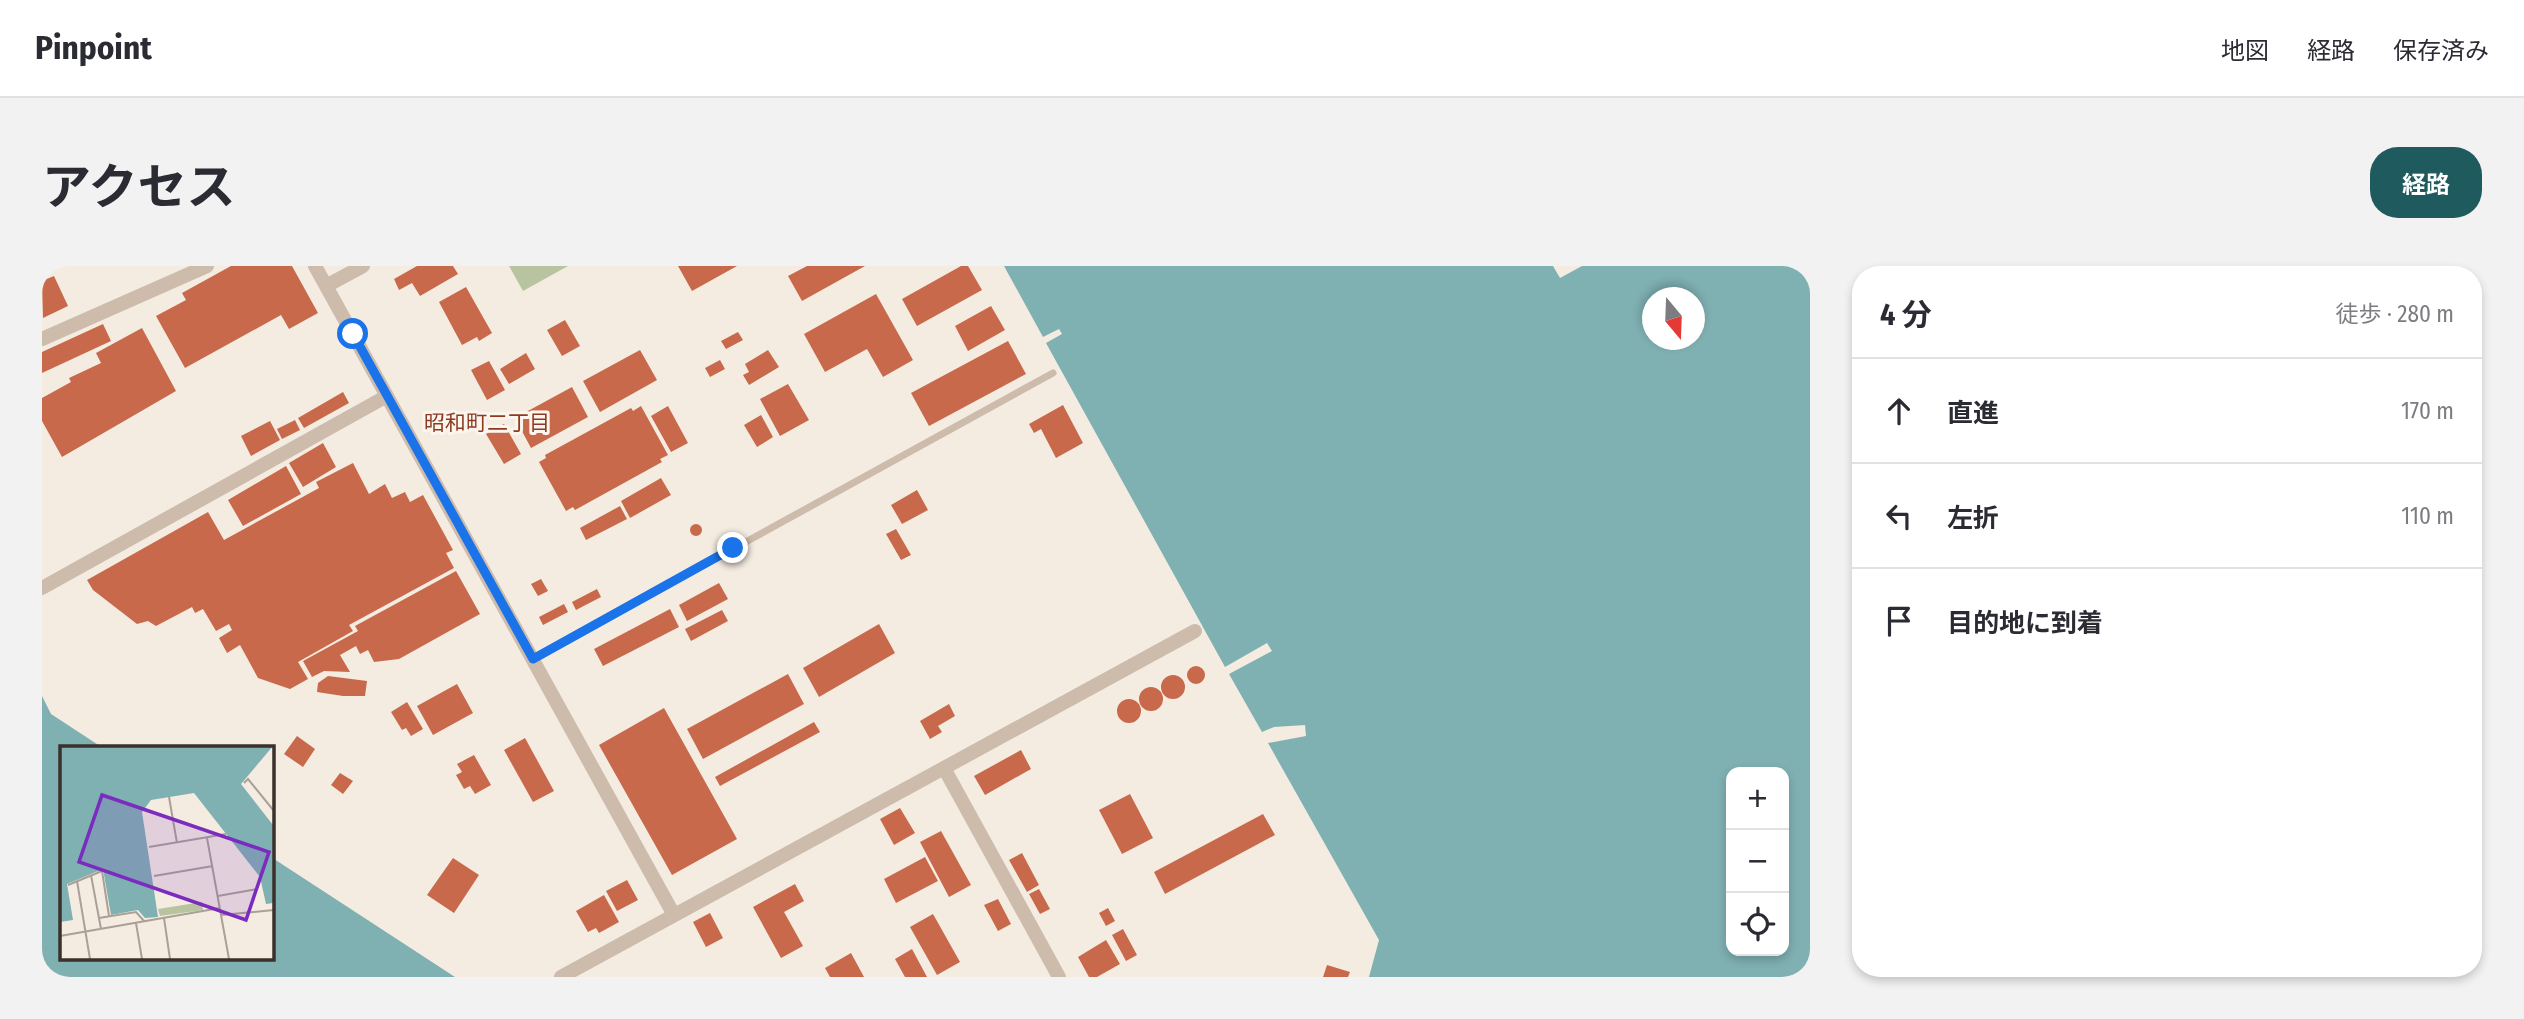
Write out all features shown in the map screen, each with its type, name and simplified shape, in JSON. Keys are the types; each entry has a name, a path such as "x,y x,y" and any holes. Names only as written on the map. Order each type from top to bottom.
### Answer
{"street":[{"path":"42,339 207,266"},
{"path":"315,266 674,915"},
{"path":"326,286 363,266"},
{"path":"42,588 387,396"},
{"path":"561,977 1195,631"},
{"path":"944,768 1059,977"}],"lane":[{"path":"533,659 1053,373"}],"green space":[{"path":"509,266 568,266 523,291"}],"water":[{"path":"1004,266 1553,266 1560,278 1582,266 1810,266 1810,977 1369,977 1379,940 1268,743 1306,736 1305,725 1274,727 1262,732 1229,674 1272,651 1267,643 1225,667 1046,343 1062,334 1059,329 1043,337"},
{"path":"42,696 51,714 100,746 60,746 60,960 273,960 273,858 455,977 42,977"}],"building":[{"path":"231,266 292,266 318,313 289,329 281,315 185,368 156,316 186,300 182,293"},
{"path":"417,266 453,266 458,274 420,296 412,283 399,290 394,279"},
{"path":"678,266 737,266 692,291"},
{"path":"807,266 865,266 802,301 788,276"},
{"path":"961,266 968,266 982,290 917,326 902,299"},
{"path":"54,276 68,306 43,318 42,281"},
{"path":"466,287 492,333 479,341 477,337 462,345 439,302"},
{"path":"876,294 913,360 883,377 867,349 825,372 804,334"},
{"path":"991,306 1005,330 968,351 955,326"},
{"path":"565,320 580,346 562,356 547,330"},
{"path":"103,324 111,341 42,373 42,352"},
{"path":"142,328 176,391 62,457 42,421 42,398 71,382 69,378 101,363 96,353"},
{"path":"738,332 743,340 726,349 721,341"},
{"path":"1008,341 1026,374 929,426 911,393"},
{"path":"640,350 657,380 600,412 583,381"},
{"path":"768,350 779,367 749,385 743,375 749,372 745,364"},
{"path":"526,353 535,369 509,384 500,369"},
{"path":"720,360 725,369 710,377 705,368"},
{"path":"489,361 505,390 487,400 471,370"},
{"path":"788,384 809,420 780,436 760,399"},
{"path":"572,387 588,417 531,448 515,418"},
{"path":"343,392 349,403 304,428 298,418"},
{"path":"1063,405 1083,443 1056,458 1041,429 1034,433 1029,424"},
{"path":"641,406 668,455 660,459 662,462 575,510 573,507 566,511 539,462 546,458 545,455 631,408 633,411"},
{"path":"668,406 688,443 671,452 651,416"},
{"path":"761,415 773,437 757,447 744,425"},
{"path":"295,420 300,430 282,439 277,429"},
{"path":"270,421 280,440 251,456 241,436"},
{"path":"504,424 521,454 504,464 486,434"},
{"path":"323,443 336,467 303,487 289,463"},
{"path":"353,463 369,494 385,484 392,498 405,492 410,502 423,495 453,550 446,553 454,568 349,625 353,631 298,662 308,679 290,689 258,678 240,645 227,653 219,638 232,630 229,624 216,631 203,609 195,613 192,607 156,626 148,621 137,624 93,590 87,580 208,512 224,540 319,488 316,482"},
{"path":"286,466 301,494 243,526 228,500"},
{"path":"661,478 671,495 630,518 621,501"},
{"path":"917,490 928,510 902,524 891,505"},
{"path":"620,506 627,519 586,540 580,528"},
{"path":"691,525 701,525 701,535 691,535"},
{"path":"896,529 911,555 901,560 886,534"},
{"path":"456,571 480,614 399,659 374,662 368,650 360,654 356,646 340,655 350,672 324,671 312,677 303,661 358,631 355,626"},
{"path":"541,579 548,591 538,596 531,584"},
{"path":"719,583 728,599 687,621 679,605"},
{"path":"597,589 601,597 576,610 572,602"},
{"path":"564,604 568,612 543,625 539,617"},
{"path":"670,609 679,627 603,666 594,649"},
{"path":"722,610 728,621 691,641 685,629"},
{"path":"879,624 895,653 819,697 803,668"},
{"path":"1196,666 1202,669 1205,675 1202,681 1196,684 1190,681 1187,675 1190,669"},
{"path":"788,674 804,704 703,759 687,729"},
{"path":"1173,675 1182,678 1185,687 1182,696 1173,699 1164,696 1161,687 1164,678"},
{"path":"328,676 367,681 365,696 317,692 318,683"},
{"path":"457,684 473,713 433,735 417,706"},
{"path":"1151,687 1162,694 1163,699 1156,710 1151,711 1140,704 1139,699 1146,688"},
{"path":"1129,699 1140,706 1141,711 1134,722 1129,723 1118,716 1117,711 1124,700"},
{"path":"407,702 423,729 411,736 406,728 402,730 391,712"},
{"path":"949,704 955,716 938,726 942,732 930,739 920,721"},
{"path":"664,708 737,839 672,875 599,745"},
{"path":"814,722 820,732 720,786 715,777"},
{"path":"297,736 315,749 303,767 284,754"},
{"path":"525,738 554,791 533,802 504,750"},
{"path":"1021,750 1031,769 985,795 974,776"},
{"path":"474,755 491,785 475,794 470,786 464,789 456,775 462,772 457,764"},
{"path":"340,773 353,781 343,794 331,785"},
{"path":"1130,794 1153,838 1122,854 1099,810"},
{"path":"900,808 915,833 894,845 880,819"},
{"path":"1263,814 1275,835 1165,894 1154,872"},
{"path":"941,831 971,885 949,897 920,842"},
{"path":"1022,853 1039,885 1027,892 1009,860"},
{"path":"925,857 938,881 896,903 884,879"},
{"path":"453,858 479,875 454,913 427,895"},
{"path":"627,880 638,900 617,911 606,891"},
{"path":"795,884 804,901 784,912 803,946 781,958 753,907"},
{"path":"1039,889 1050,909 1040,914 1029,894"},
{"path":"604,895 619,922 599,933 596,928 588,932 576,911"},
{"path":"998,899 1011,924 998,931 984,905"},
{"path":"1108,908 1115,921 1106,926 1099,913"},
{"path":"710,913 723,938 706,947 693,922"},
{"path":"933,914 960,962 937,975 910,927"},
{"path":"1123,929 1137,955 1126,961 1112,935"},
{"path":"1106,940 1120,964 1097,977 1089,977 1078,957"},
{"path":"912,949 927,977 905,977 895,959"},
{"path":"851,953 864,977 830,977 825,968"},
{"path":"1327,965 1350,972 1348,977 1323,977"}],"district":[{"name":"昭和町二丁目","path":"487,423"}],"route":[{"path":"353,334 533,659 733,548"}]}
